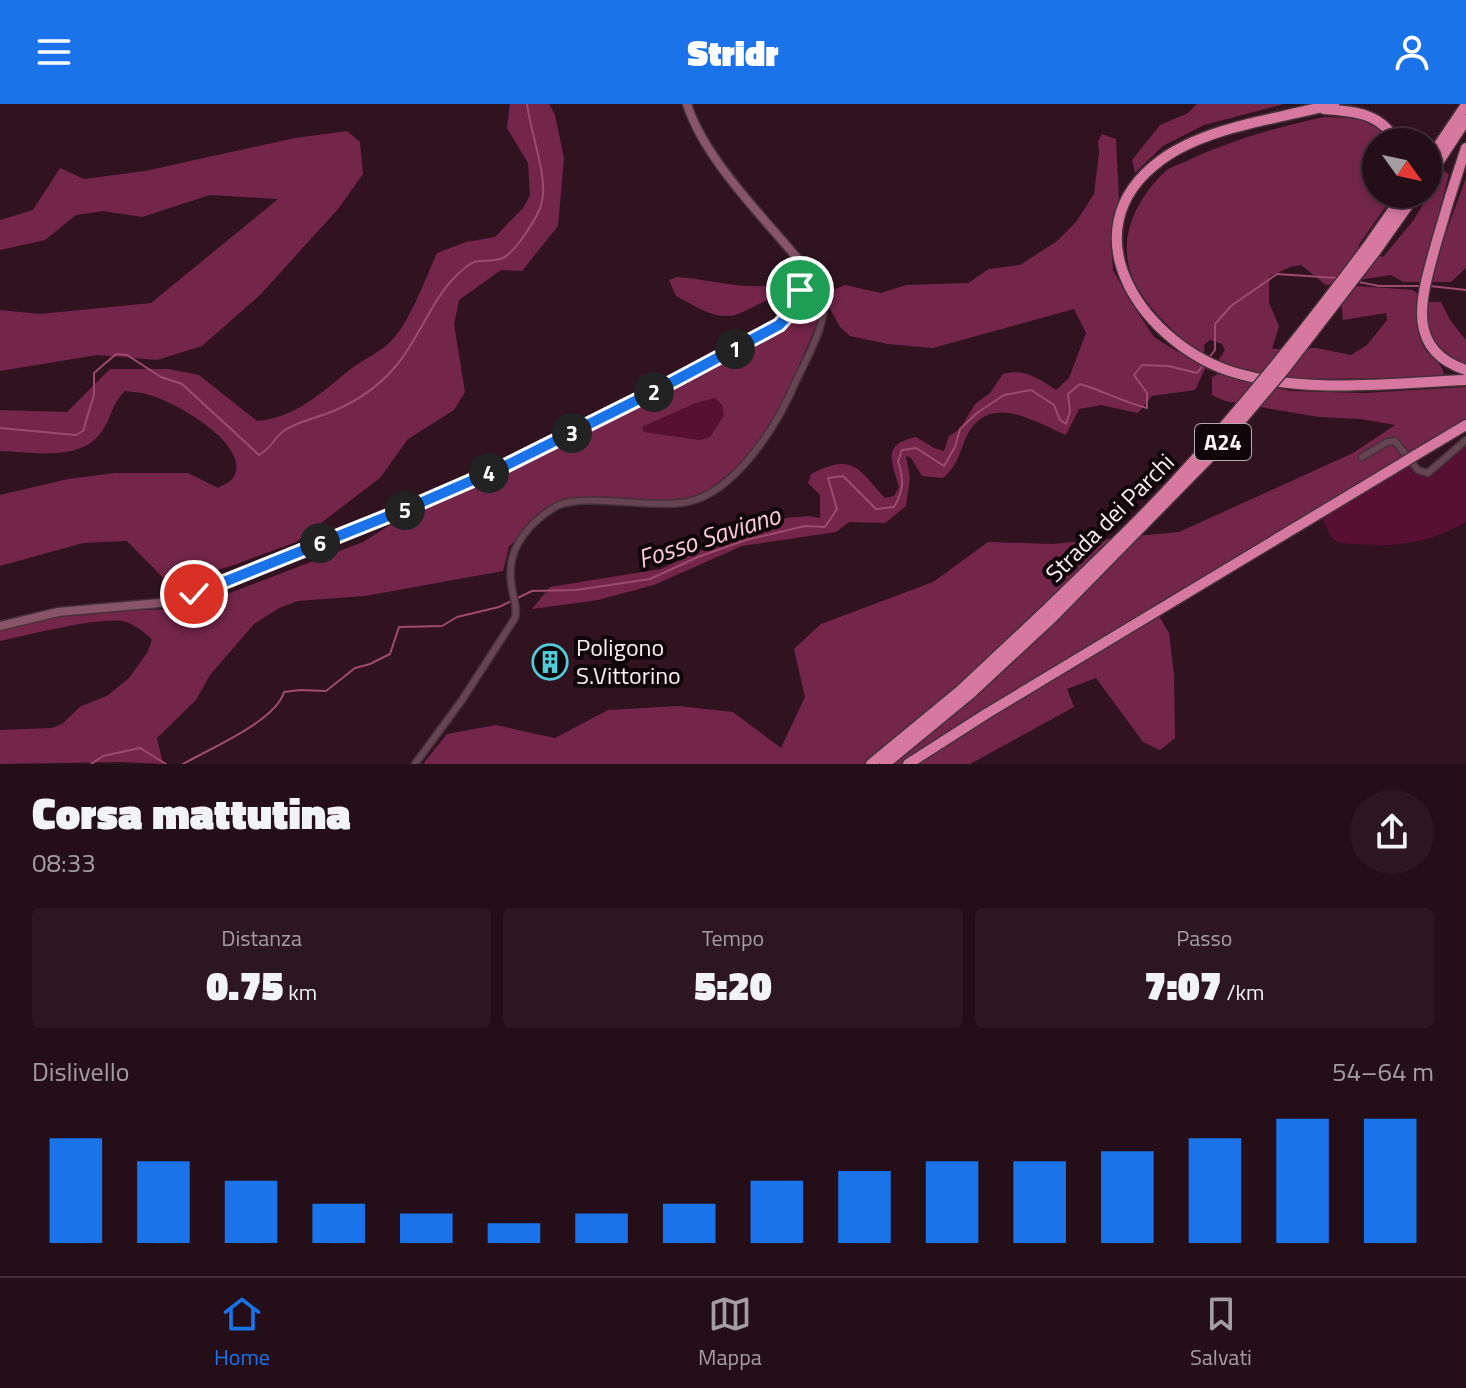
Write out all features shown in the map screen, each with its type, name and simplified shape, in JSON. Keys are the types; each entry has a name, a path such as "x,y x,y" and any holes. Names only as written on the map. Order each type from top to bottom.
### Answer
{"highway":[{"path":"1334,104 1219,133 1189,144 1155,165 1131,192 1118,228 1121,271 1140,306 1154,323 1201,359 1227,370 1259,379 1306,384 1466,380"},
{"path":"1442,140 1466,105"},
{"path":"1318,108 1352,111 1372,117 1387,128"},
{"path":"1442,157 1466,120"},
{"path":"1466,148 1432,259 1421,311 1425,334 1433,349 1447,362 1466,370"},
{"path":"1371,249 1390,208"},
{"name":"Strada dei Parchi","path":"1371,249 1396,208"},
{"name":"Strada dei Parchi","path":"885,764 969,695 1132,527 1284,355 1405,208"},
{"path":"908,764 1466,425"},
{"name":"Strada dei Parchi","path":"871,764 1049,614"}],"street":[{"path":"415,764 506,635 517,611 509,568 515,548 530,528 559,505 577,502 690,502 710,493 751,457 774,426 821,322 823,291 720,163 698,130 687,104"},
{"path":"0,626 58,612 175,600 485,475 661,388 779,325 787,318 797,299 803,265"},
{"path":"1362,457 1387,442 1395,441 1418,470 1428,473 1466,440"}],"shaded area":[{"path":"510,104 549,104 555,115 564,158 558,226 522,271 501,270 459,300 454,324 465,392 454,410 408,439 380,478 296,542 169,584 127,541 83,543 0,566 0,495 68,479 115,473 188,473 218,488 233,478 236,465 232,452 208,427 176,406 143,393 125,391 95,439 71,451 57,453 0,451 0,410 67,412 110,369 169,369 199,375 257,421 297,409 392,340 411,311 437,253 466,242 495,237 524,207 530,195 528,163 507,128"},
{"path":"1197,104 1284,104 1204,125 1163,146 1135,173 1132,160 1160,125 1188,113"},
{"path":"1324,117 1362,120 1379,128 1362,128 1362,208 1385,208 1358,246 1383,257 1421,208 1440,208 1427,259 1435,262 1466,178 1466,268 1451,282 1403,282 1391,275 1326,285 1301,265 1269,277 1269,303 1279,326 1272,349 1316,348 1351,355 1367,345 1387,320 1386,313 1343,320 1341,300 1357,286 1413,290 1418,294 1421,342 1443,370 1444,374 1439,378 1291,379 1248,371 1218,361 1225,350 1222,344 1210,340 1204,345 1205,369 1195,390 1152,396 1138,413 1101,405 1079,409 1066,435 1016,414 991,414 980,419 970,430 957,461 943,478 922,476 911,458 906,456 910,478 906,506 885,523 849,522 836,532 742,546 654,585 598,600 532,609 550,587 661,569 708,546 785,518 820,518 820,495 808,483 811,474 837,464 854,467 885,498 894,496 899,487 892,462 893,449 905,440 916,437 944,451 949,436 960,429 975,404 990,393 1003,374 1025,374 1056,390 1069,378 1086,333 1074,309 933,348 888,344 850,336 840,327 829,307 833,290 845,285 881,293 906,285 968,283 989,269 1020,265 1057,241 1076,222 1094,194 1098,141 1102,134 1116,139 1119,201 1111,242 1113,270 1154,337 1178,352 1184,340 1145,300 1130,269 1128,234 1134,215 1152,185 1167,170 1238,140"},
{"path":"347,131 360,142 363,174 338,209 261,294 202,346 157,360 97,355 0,371 0,310 40,314 151,303 278,199 210,195 142,217 103,211 76,215 45,240 0,250 0,220 33,210 60,168 84,179 145,171 295,138"},
{"path":"1442,173 1449,174 1442,201"},
{"path":"677,277 754,286 795,281 798,288 783,320 779,318 782,300 779,297 726,316 709,313 676,296 669,280"},
{"path":"808,280 813,282 821,294 818,321 778,414 739,466 709,490 684,500 577,499 537,517 509,547 503,571 365,596 298,601 279,608 254,624 210,675 196,700 157,738 163,764 0,764 0,730 52,728 62,724 81,706 107,696 129,678 147,653 152,640 133,625 116,621 83,624 0,641 0,629 42,616 115,609 185,610 363,542 415,509 504,469 781,329 796,311","holes":["715,398 722,405 724,415 710,437 700,440 644,432 642,427 696,403"]},
{"path":"1428,302 1441,302 1466,340 1466,367 1440,349 1429,333 1426,324"},
{"path":"1218,374 1290,391 1365,393 1466,387 1466,421 1153,606 1169,633 1174,675 1175,738 1160,750 1143,742 1096,678 1067,689 1074,707 970,764 423,764 447,734 496,725 555,738 608,710 678,706 733,712 781,748 805,697 794,649 821,624 933,582 988,542 1053,544 1179,532 1353,453 1395,425 1361,419 1319,417 1225,401 1212,395 1212,377"},
{"path":"715,398 722,405 724,415 710,437 700,440 644,432 642,427"},
{"path":"1466,445 1466,522 1427,539 1400,544 1348,544 1331,537 1321,518 1410,464 1416,474 1430,478"}],"waterway":[{"path":"0,428 76,435 83,431 94,395 94,373 116,354 127,355 161,377 182,384 259,455 290,427 358,399 395,367 457,275 474,262 506,256 532,224 542,201 543,180 527,104"},
{"name":"Fosso Saviano","path":"1208,359 1215,350 1215,324 1231,306 1277,274 1337,278"},
{"name":"Fosso Saviano","path":"1359,282 1379,286 1420,286"},
{"name":"Fosso Saviano","path":"1430,286 1466,290"},
{"name":"Fosso Saviano","path":"183,764 255,724 278,703 284,692 326,691 355,668 390,654 399,627 442,626 457,617 499,607 532,591 576,590 650,579 746,540 805,526 825,527 837,509 828,478 843,476 876,509 894,507 902,485 898,461 902,450 916,448 944,466 955,447 960,429 1004,395 1031,390 1054,405 1060,420 1066,424 1070,411 1068,394 1080,384 1147,408 1147,393 1134,375 1142,365 1168,366 1197,373 1204,364"},
{"name":"Fosso Saviano","path":"91,764 103,756 140,748 166,764"}],"place":[{"name":"Poligono S.Vittorino","path":"550,662"}],"route":[{"path":"194,594 413,506 546,446 779,325 791,312 800,290"}]}
